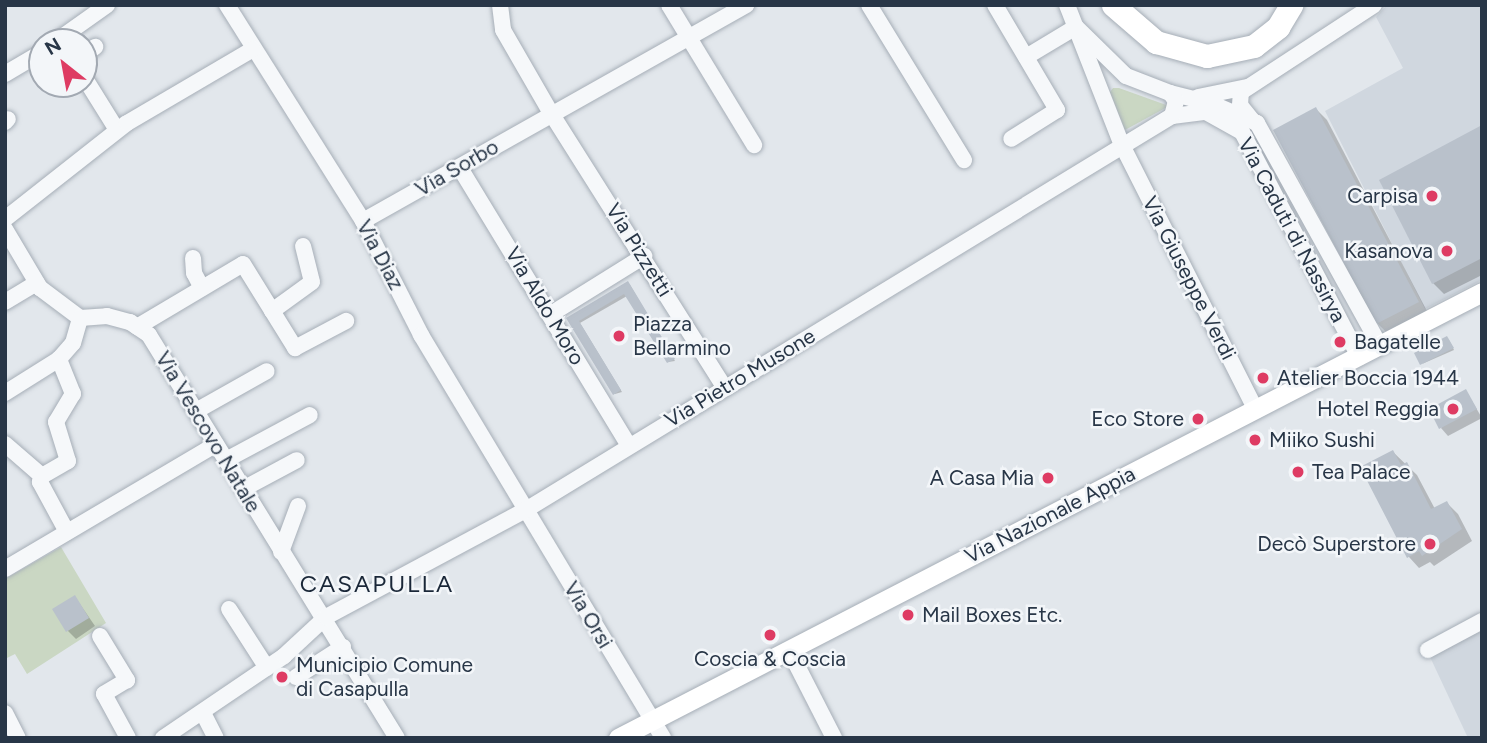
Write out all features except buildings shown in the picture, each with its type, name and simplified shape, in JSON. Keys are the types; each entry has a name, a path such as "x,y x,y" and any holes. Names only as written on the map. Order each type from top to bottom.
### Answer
{"highway":[{"path":"1113,5 1156,42 1207,56 1254,46 1278,27 1291,5"}],"main road":[{"name":"Via Nazionale Appia","path":"618,738 1482,292"}],"street":[{"path":"75,28 107,5"},
{"name":"Via Diaz","path":"227,5 363,221 421,335 524,510"},
{"name":"Via Pizzetti","path":"500,5 503,30 551,113 644,256 725,388"},
{"path":"669,5 754,145"},
{"name":"Via Sorbo","path":"363,221 746,5"},
{"path":"869,5 964,160"},
{"path":"995,5 1057,110 1011,139"},
{"path":"1068,5 1122,145"},
{"path":"1237,114 1238,97 1247,87 1374,5"},
{"path":"1026,57 1076,27"},
{"path":"1076,27 1126,76 1170,93 1176,102 1172,116"},
{"path":"5,219 117,130 253,49"},
{"path":"5,75 28,61"},
{"path":"1098,85 1126,76"},
{"name":"Via Caduti di Nassirya","path":"1192,97 1247,87"},
{"name":"Via Caduti di Nassirya","path":"1170,93 1192,97 1257,123 1380,346"},
{"path":"97,98 117,130"},
{"name":"Via Caduti di Nassirya","path":"1172,116 1206,112 1237,114"},
{"name":"Via Caduti di Nassirya","path":"1237,114 1242,132 1359,357"},
{"name":"Via Pietro Musone","path":"163,738 267,668 326,617 524,510 1172,116"},
{"name":"Via Giuseppe Verdi","path":"1122,145 1256,410"},
{"name":"Via Aldo Moro","path":"460,168 629,446"},
{"path":"5,229 37,283 80,318 73,343 59,359 5,393"},
{"path":"272,311 312,282 303,246"},
{"path":"551,314 644,256"},
{"path":"193,258 194,273 202,288"},
{"path":"137,327 243,264 295,348 346,321"},
{"path":"5,302 37,283"},
{"name":"Via Vescovo Natale","path":"80,318 101,314 137,327 149,335 281,552 326,617 397,738"},
{"path":"59,359 73,394 56,422 68,461 42,476 40,482 67,532"},
{"path":"196,411 267,371"},
{"path":"226,460 310,415"},
{"path":"5,444 42,476"},
{"path":"5,569 216,444"},
{"path":"243,489 298,460"},
{"path":"281,552 298,506"},
{"name":"Via Orsi","path":"524,510 663,738"},
{"path":"307,592 327,601 354,602"},
{"path":"296,677 341,643 340,622 354,602"},
{"path":"229,609 267,668"},
{"path":"1428,650 1482,621"},
{"path":"100,636 127,680 104,694 128,738"},
{"path":"789,650 834,738"},
{"path":"5,713 18,738"},
{"path":"203,713 216,738"}],"shaded area":[{"path":"1387,5 1482,5 1482,280 1425,309 1325,111 1403,68 1376,17"},
{"path":"1482,630 1482,738 1468,738 1430,657"}],"green space":[{"path":"1113,88 1169,106 1125,130 1110,92"},
{"path":"61,547 106,623 27,674 15,654 5,659 5,579"}],"place":[{"name":"Carpisa","path":"1432,196"},
{"name":"Kasanova","path":"1447,251"},
{"name":"Piazza Bellarmino","path":"619,336"},
{"name":"Bagatelle","path":"1340,342"},
{"name":"Atelier Boccia 1944","path":"1263,378"},
{"name":"Hotel Reggia","path":"1453,409"},
{"name":"Eco Store","path":"1198,419"},
{"name":"Miiko Sushi","path":"1255,440"},
{"name":"Tea Palace","path":"1298,472"},
{"name":"A Casa Mia","path":"1048,478"},
{"name":"Decò Superstore","path":"1430,544"},
{"name":"Mail Boxes Etc.","path":"908,615"},
{"name":"Coscia & Coscia","path":"770,635"},
{"name":"Municipio Comune di Casapulla","path":"282,677"}],"district":[{"name":"CASAPULLA","path":"377,584"}]}
